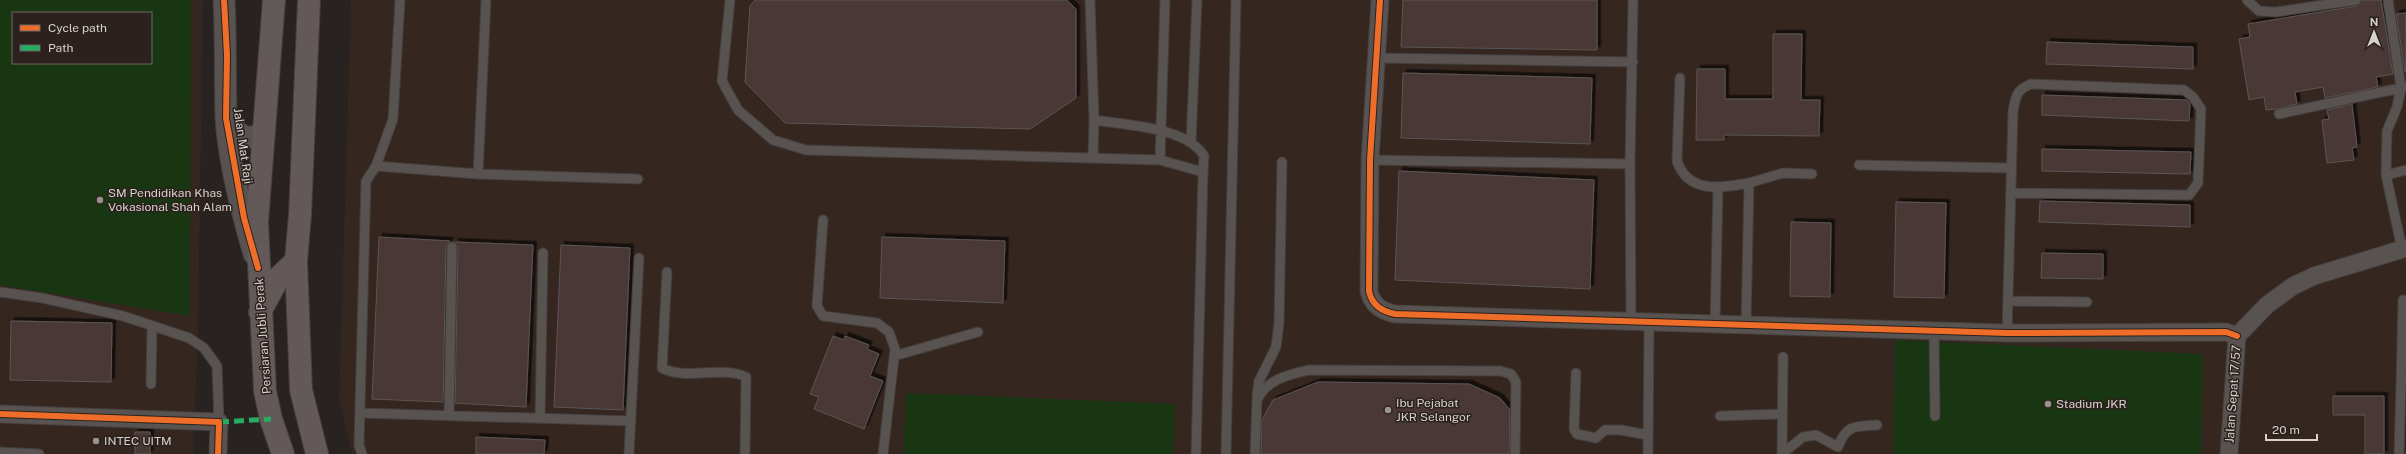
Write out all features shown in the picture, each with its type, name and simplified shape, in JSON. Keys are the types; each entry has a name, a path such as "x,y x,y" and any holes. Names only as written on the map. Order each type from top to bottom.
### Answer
{"main road":[{"name":"Persiaran Jubli Perak","path":"274,0 257,222 260,314 265,391 271,419 283,454"},
{"path":"309,0 300,215 296,261 301,390 317,454"},
{"path":"260,314 279,277 296,261"}],"street":[{"name":"Jalan Mat Raji","path":"224,0 227,55 226,118 244,218 258,268"},
{"path":"1380,0 1370,160 1369,291 1371,300 1384,312 1395,314 1631,322 2007,333 2214,331 2226,332 2238,336"},
{"path":"226,118 240,134 249,138 255,138 264,132"},
{"name":"Jalan Sepat 17/57","path":"2229,454 2238,336 2267,305 2293,286 2314,276 2404,248"},
{"path":"0,414 219,422 218,454"}],"lane":[{"path":"362,454 359,445 366,181 376,166 393,119 400,0"},
{"path":"478,174 486,0"},
{"path":"730,0 722,81 738,110 773,140 806,150 1160,160 1203,172"},
{"path":"1090,0 1094,120 1093,157"},
{"path":"1160,160 1165,0"},
{"path":"1191,142 1197,0"},
{"path":"1226,454 1236,0"},
{"path":"1631,322 1630,164 1633,0"},
{"path":"2247,0 2259,11 2276,12 2356,0"},
{"path":"2388,0 2403,88 2387,131 2386,175 2404,248"},
{"path":"1376,58 1632,62"},
{"path":"1680,78 1677,161 1681,172 1689,182 1718,188 1748,183 1783,174 1812,174"},
{"path":"2007,333 2013,111 2016,97 2021,88 2031,84 2184,90 2192,97 2200,109 2198,183 2189,195 2011,193"},
{"path":"2279,114 2403,88"},
{"path":"1094,120 1160,131 1191,142 1204,156 1196,454"},
{"path":"1370,160 1630,164"},
{"path":"1255,454 1259,381 1276,347 1279,323 1282,162"},
{"path":"1858,165 2012,168"},
{"path":"376,166 478,174 638,179"},
{"path":"2386,175 2406,170"},
{"path":"1746,325 1748,183"},
{"path":"1715,324 1718,188"},
{"path":"823,220 817,306 823,316 877,323 889,332 895,348 883,454"},
{"path":"449,416 452,247"},
{"path":"540,419 543,253"},
{"path":"629,454 639,258"},
{"path":"667,272 662,368 673,372 729,373 746,377 745,454"},
{"path":"0,292 42,298 123,316 189,338 204,348 217,366 219,422"},
{"path":"2399,454 2397,449 2404,381 2404,300"},
{"path":"2008,301 2087,302"},
{"path":"1648,454 1649,322"},
{"path":"151,384 152,326"},
{"path":"1934,331 1935,416"},
{"path":"894,356 978,332"},
{"path":"1782,454 1783,357"},
{"path":"1257,400 1265,386 1284,376 1309,370 1500,371 1511,374 1516,382 1515,454"},
{"path":"1576,373 1574,429 1577,434 1596,438 1605,430 1621,430 1648,435"},
{"path":"361,413 630,422"},
{"path":"1720,416 1782,414"},
{"path":"1782,454 1802,437 1816,435 1839,451 1842,435 1849,428 1877,425"},
{"path":"0,452 39,454"}],"shaded area":[{"name":"SM Pendidikan Khas Vokasional Shah Alam","path":"0,0 203,0 198,337 193,454 0,454"},
{"path":"351,0 2406,0 2406,454 352,454 339,400"}],"green space":[{"name":"SM Pendidikan Khas Vokasional Shah Alam","path":"0,0 191,0 190,316 0,285"},
{"name":"Stadium JKR","path":"1895,340 2203,354 2201,454 1893,454"},
{"path":"906,393 1175,404 1173,454 904,454"}],"building":[{"path":"755,0 1067,0 1076,9 1076,98 1030,129 785,123 745,82 750,6"},
{"path":"1403,0 1597,0 1597,50 1401,47"},
{"path":"2362,0 2381,0 2393,74 2376,77 2378,87 2325,98 2323,87 2295,92 2297,104 2277,109 2266,110 2264,97 2249,100 2239,39 2250,37 2248,24 2357,6"},
{"path":"2406,13 2406,72 2405,72 2396,14"},
{"path":"1773,34 1802,34 1801,100 1820,100 1819,136 1724,135 1724,140 1696,140 1697,69 1725,69 1725,99 1773,99"},
{"path":"2047,42 2193,47 2193,69 2046,64"},
{"path":"1403,73 1592,78 1590,144 1401,138"},
{"path":"2042,95 2187,100 2190,104 2189,121 2042,115"},
{"path":"2352,104 2357,147 2352,148 2354,160 2327,163 2322,120 2329,119 2327,110"},
{"path":"2042,149 2191,152 2190,174 2042,171"},
{"path":"1399,171 1594,180 1590,289 1395,280"},
{"path":"2040,201 2190,205 2190,227 2039,222"},
{"path":"1896,202 1946,203 1944,298 1894,297"},
{"path":"1791,222 1831,223 1830,297 1790,296"},
{"path":"379,237 450,241 446,247 443,402 372,399"},
{"path":"882,237 1005,241 1003,303 880,298"},
{"path":"454,242 533,245 526,407 455,403 458,247"},
{"path":"561,245 630,248 623,410 554,407"},
{"path":"2042,253 2103,254 2103,279 2041,278"},
{"path":"11,321 112,323 111,382 10,380"},
{"path":"833,336 844,340 845,336 869,345 867,349 879,354 870,376 883,381 864,429 814,409 819,397 810,394"},
{"name":"Ibu Pejabat JKR Selangor","path":"1318,382 1469,384 1500,398 1510,410 1509,454 1261,454 1262,420 1273,400"},
{"path":"2333,396 2384,396 2384,454 2365,454 2365,415 2333,415"},
{"path":"135,432 150,432 150,454 135,454"},
{"path":"476,437 545,440 544,454 476,454"}],"marked path":[{"path":"219,422 271,419"}],"cycle path":[{"path":"224,0 227,55 226,118 244,218 258,268"},
{"path":"1380,0 1370,160 1369,291 1375,304 1385,311 1395,314 2007,333 2226,332 2237,336"},
{"path":"0,414 219,422 218,454"}],"place":[{"name":"SM Pendidikan Khas Vokasional Shah Alam","path":"100,200"},
{"name":"Stadium JKR","path":"2048,404"},
{"name":"Ibu Pejabat JKR Selangor","path":"1388,410"},
{"name":"INTEC UITM","path":"96,441"}]}
